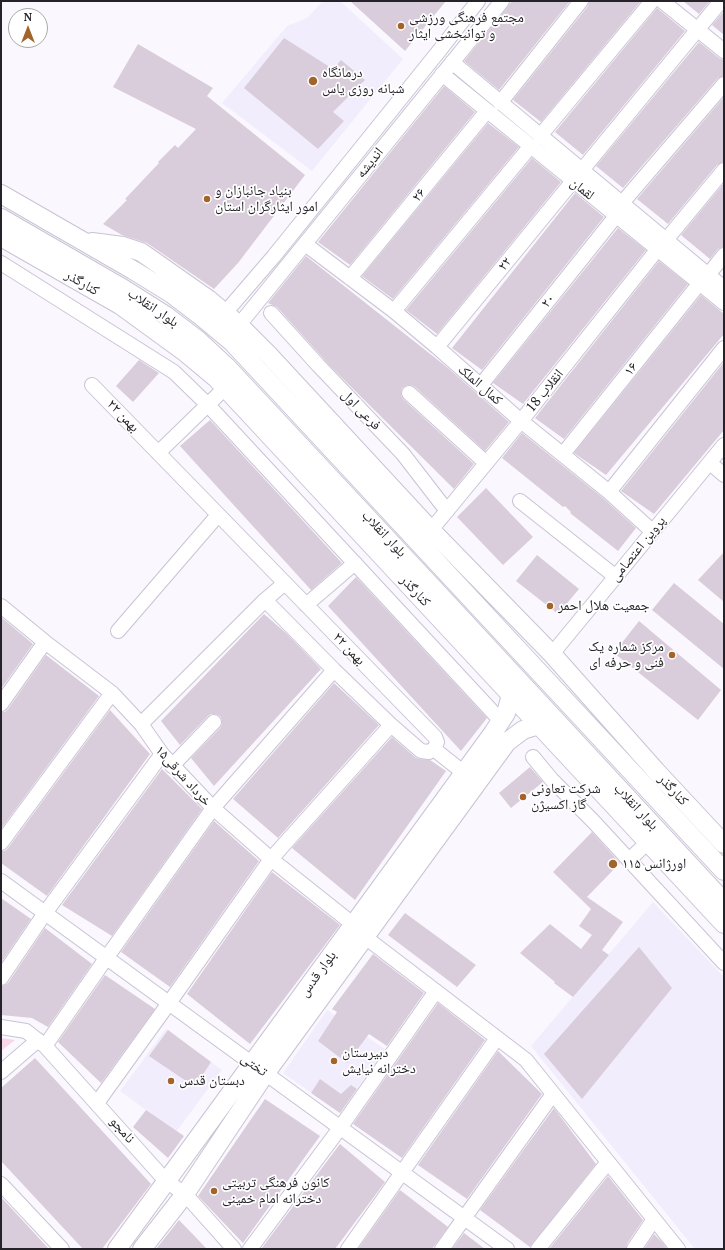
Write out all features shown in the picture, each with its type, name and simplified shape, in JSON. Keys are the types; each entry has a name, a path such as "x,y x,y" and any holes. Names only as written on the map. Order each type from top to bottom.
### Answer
{"main road":[{"name":"بلوار انقلاب","path":"1,194 172,294 232,342 336,453 650,778 724,871"},
{"name":"بلوار انقلاب","path":"1,218 124,289 165,315 198,340 226,366 321,467 429,595 622,803 724,902"},
{"name":"کنارگذر","path":"1,237 120,305 186,353 216,378 429,595 511,695 539,725 622,803 648,842 724,924"},
{"name":"کنارگذر","path":"83,241 123,246 141,252 208,299 230,308 244,319 268,354 431,530 552,654 650,778 724,844"},
{"path":"321,467 336,453"},
{"name":"بلوار قدس","path":"117,1249 166,1181 259,1069 470,779 506,713 511,695"},
{"name":"بلوار قدس","path":"470,779 508,742 523,730 539,725"},
{"name":"بلوار قدس","path":"142,1249 185,1194 259,1069"}],"street":[{"name":"اندیشه","path":"230,308 274,256 478,1"},
{"name":"اندیشه","path":"244,319 502,1"},
{"path":"500,102 581,1"},
{"path":"540,136 652,1"},
{"path":"662,1 724,51"},
{"path":"582,170 721,1"},
{"name":"لقمان","path":"452,62 622,203 662,245 703,279 724,303"},
{"name":"لقمان","path":"442,74 616,216 662,245"},
{"path":"622,203 724,84"},
{"name":"۲۶","path":"350,278 487,111"},
{"path":"394,311 530,146"},
{"path":"358,151 372,160"},
{"name":"انقلاب 18","path":"431,530 724,170"},
{"name":"۲۲","path":"437,347 573,181"},
{"name":"۲۰","path":"481,385 616,216"},
{"name":"کمال الملک","path":"305,244 394,311 521,420 609,492 652,531"},
{"name":"۱۶","path":"563,454 703,279 724,255"},
{"path":"1,263 174,372 208,405 501,721"},
{"name":"لقمان","path":"703,279 724,288"},
{"name":"فرعی اول","path":"271,313 318,365 403,454 447,511"},
{"path":"609,492 724,348"},
{"name":"۲۲ بهمن","path":"92,385 435,738 437,745 434,749 429,752 421,751 391,725 265,600"},
{"path":"158,453 225,388"},
{"path":"409,393 486,462"},
{"name":"پروین اعتصامی","path":"552,654 724,445"},
{"path":"710,463 724,475"},
{"path":"520,501 616,577"},
{"path":"118,631 218,515"},
{"path":"306,605 355,563"},
{"path":"142,724 265,600 285,583"},
{"name":"۱۵خرداد شرقی","path":"1,606 112,693 142,724 172,766 213,808 271,859 359,931 526,1060 678,1249"},
{"path":"1,704 45,642"},
{"path":"1,1072 41,1043 107,957 213,808 334,670"},
{"path":"1,843 112,693"},
{"path":"172,766 214,722"},
{"path":"97,1103 271,859 391,725"},
{"path":"434,749 470,779"},
{"path":"1,978 45,913 162,754"},
{"path":"533,757 552,780 629,860 724,963"},
{"path":"629,860 648,842"},
{"name":"تختی","path":"1,881 507,1249"},
{"path":"250,1249 340,1128 436,991"},
{"name":"نامجو","path":"1,1027 26,1031 41,1043 97,1103 166,1181 185,1194 234,1249"},
{"path":"348,1249 497,1038"},
{"path":"442,1249 553,1094"},
{"path":"538,1249 608,1162"},
{"path":"1,1184 62,1249"},
{"path":"634,1249 654,1219"}],"shaded area":[{"name":"درمانگاه شبانه روزی یاس","path":"323,1 340,1 403,59 312,171 222,103 287,26 307,18"},
{"path":"653,902 724,977 724,1249 695,1249 531,1046"},
{"name":"دبیرستان دخترانه نیایش","path":"327,1010 385,1049 340,1113 283,1073"},
{"name":"دبستان قدس","path":"166,1029 222,1070 176,1132 120,1091"},
{"path":"1,1038 15,1040 1,1051"}],"building":[{"name":"مجتمع فرهنگی ورزشی و توانبخشی ایثار","path":"350,1 446,1 405,51"},
{"path":"512,1 570,1 499,90 464,61"},
{"path":"589,1 641,1 541,122 513,100 588,6"},
{"path":"683,1 710,1 699,14"},
{"path":"657,8 685,31 583,155 555,132"},
{"path":"724,11 724,35 712,25"},
{"path":"284,38 333,69 341,60 365,80 333,112 344,121 318,149 244,88"},
{"path":"699,42 719,58 724,60 724,76 718,78 623,188 596,166"},
{"name":"بنیاد جانبازان و امور ایثارگران استان","path":"138,44 213,88 207,96 305,175 238,263 214,289 147,243 122,235 103,224 127,200 125,199 159,163 158,162 175,145 178,148 196,129 113,87"},
{"path":"444,86 475,112 350,265 318,242"},
{"path":"724,97 724,162 717,165 668,224 637,199"},
{"path":"488,123 519,147 393,299 362,276"},
{"path":"532,158 561,182 437,334 406,310"},
{"path":"724,183 724,247 718,249 710,259 681,235"},
{"path":"575,193 604,217 482,370 452,348"},
{"path":"618,228 646,250 523,404 493,383"},
{"path":"306,256 448,368 509,422 485,451 415,387 407,385 402,388 401,395 403,399 474,464 454,489 331,367 277,307 268,303"},
{"path":"659,261 688,284 564,439 535,418"},
{"path":"701,295 724,314 724,334 606,475 574,453"},
{"path":"139,360 159,373 133,402 116,386"},
{"path":"724,362 724,430 654,514 621,491"},
{"path":"210,420 342,563 311,590 180,446"},
{"path":"522,433 603,498 636,528 618,551 570,513 571,512 565,506 563,507 502,458"},
{"path":"486,488 533,537 503,565 457,517"},
{"path":"724,552 724,602 698,580"},
{"path":"537,555 579,589 558,614 516,581"},
{"path":"356,577 487,718 461,751 328,606"},
{"path":"674,583 724,624 724,669 652,610"},
{"path":"264,614 287,634 321,669 214,786 191,758 220,728 222,720 220,716 211,714 208,716 180,745 161,721"},
{"path":"1,617 33,644 1,689"},
{"path":"639,621 721,690 698,720 614,653"},
{"path":"46,655 99,696 1,829 1,712 5,712 8,709"},
{"path":"334,683 379,725 278,838 233,799"},
{"path":"110,710 150,754 47,896 1,863 1,851 5,851 8,848"},
{"path":"392,737 416,758 430,760 446,771 355,900 292,848"},
{"path":"530,767 543,782 511,808 499,793"},
{"path":"162,769 202,809 112,936 62,905"},
{"path":"214,821 259,861 170,987 121,952"},
{"path":"592,832 620,863 587,897 623,922 602,950 609,955 573,997 554,983 555,982 520,953 550,924 581,949 592,935 579,926 591,909 553,872"},
{"path":"272,872 340,925 250,1044 187,994"},
{"path":"1,898 31,919 1,963"},
{"path":"405,913 476,965 457,987 388,935"},
{"path":"45,928 92,964 48,1027 32,1018 1,1015 1,986 8,983"},
{"path":"639,947 672,988 582,1099 544,1054"},
{"path":"373,954 424,993 387,1046 369,1034 347,1063 318,1041 337,1012 332,1009"},
{"path":"105,975 155,1009 101,1083 58,1042"},
{"path":"438,1003 485,1040 402,1158 353,1124"},
{"path":"168,1030 211,1062 195,1087 149,1056"},
{"path":"498,1051 542,1094 467,1199 418,1165"},
{"path":"35,1058 151,1184 102,1249 83,1249 1,1161 1,1088"},
{"path":"320,1079 341,1094 351,1085 357,1089 340,1113 311,1093"},
{"path":"265,1099 320,1136 243,1243 198,1196"},
{"path":"554,1108 596,1164 530,1247 480,1210"},
{"path":"146,1110 184,1136 168,1158 133,1127"},
{"path":"340,1144 385,1182 335,1249 261,1249"},
{"path":"608,1176 643,1220 627,1244 626,1249 549,1249"},
{"path":"400,1190 448,1227 432,1249 358,1249"},
{"path":"1,1197 49,1249 1,1249"},
{"path":"179,1220 207,1249 156,1249"},
{"path":"464,1233 485,1249 452,1249"},
{"path":"654,1234 663,1243 667,1249 644,1249"}],"place":[{"name":"مجتمع فرهنگی ورزشی و توانبخشی ایثار","path":"401,26"},
{"name":"درمانگاه شبانه روزی یاس","path":"313,81"},
{"name":"بنیاد جانبازان و امور ایثارگران استان","path":"207,199"},
{"name":"جمعیت هلال احمر","path":"550,606"},
{"name":"مرکز شماره یک فنی و حرفه ای","path":"672,655"},
{"name":"شرکت تعاونی گاز اکسیژن","path":"523,797"},
{"name":"اورژانس ۱۱۵","path":"613,864"},
{"name":"دبیرستان دخترانه نیایش","path":"334,1061"},
{"name":"دبستان قدس","path":"171,1081"},
{"name":"کانون فرهنگی تربیتی دخترانه امام خمینی","path":"214,1191"}]}
